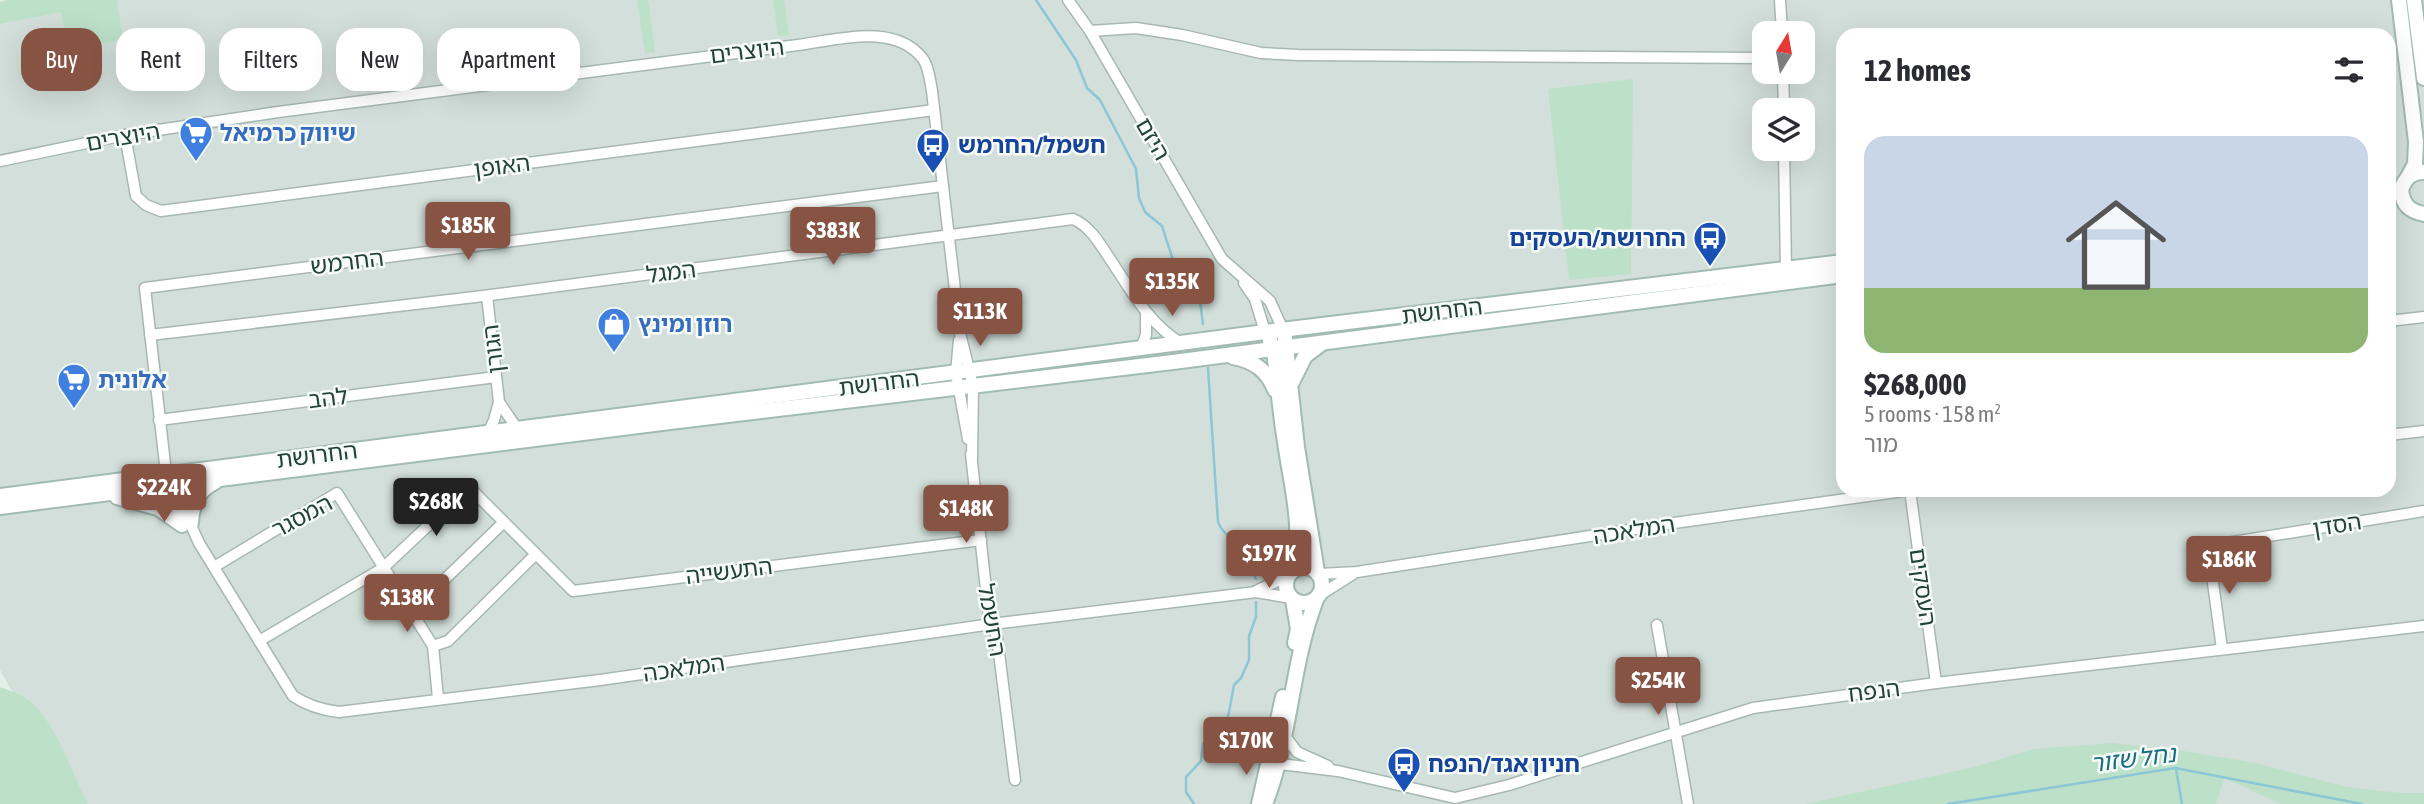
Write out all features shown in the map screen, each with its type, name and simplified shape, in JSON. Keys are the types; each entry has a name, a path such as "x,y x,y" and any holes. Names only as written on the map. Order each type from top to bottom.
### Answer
{"street":[{"name":"היזם","path":"1068,0 1090,31 1223,259 1270,301 1283,330 1279,402 1291,445 1318,573"},
{"path":"1780,0 1781,21"},
{"path":"2399,0 2416,142 2415,164 2401,190 2418,214"},
{"path":"2414,0 2424,78"},
{"path":"2417,23 2423,0"},
{"path":"1090,31 1136,28 1182,35 1261,53 1298,55 1752,58"},
{"name":"היוצרים","path":"0,161 125,135 321,106 878,36 892,38 905,44 924,60 928,71 964,380"},
{"name":"האופן","path":"125,135 136,196 146,205 161,211 934,110"},
{"path":"1784,161 1786,270"},
{"path":"2396,184 2424,172"},
{"name":"החרמש","path":"168,482 145,288 943,186"},
{"path":"2396,207 2418,214"},
{"name":"המגל","path":"150,335 486,296 1073,219 1093,234 1146,312 1166,335 1181,343"},
{"name":"החרושת","path":"0,496 64,489 221,480 964,380 1141,348 1836,263"},
{"name":"היזם","path":"1240,276 1255,299 1265,332 1280,348 1290,387 1298,539 1291,574"},
{"name":"החרושת","path":"0,508 105,495 168,482 488,433 964,380 1225,355 1836,276"},
{"name":"הגורן","path":"486,296 499,402 488,433"},
{"path":"1141,348 1146,335 1146,312"},
{"path":"2396,320 2424,317"},
{"path":"1290,387 1305,356 1323,343"},
{"path":"1225,355 1245,359 1258,366 1272,384 1279,402"},
{"name":"להב","path":"159,420 496,377"},
{"name":"החשמל","path":"964,380 989,616 997,636 1015,780"},
{"name":"הגורן","path":"499,402 517,430"},
{"path":"2396,434 2424,431"},
{"path":"105,495 158,508 187,524 198,494 221,480"},
{"name":"המלאכה","path":"168,482 168,501 187,524 293,696 314,708 340,712 613,678 992,624 1255,592 1305,604 1357,572"},
{"name":"התעשייה","path":"383,568 468,487 573,591 981,540"},
{"name":"המסגר","path":"214,567 337,493 433,646 438,698"},
{"name":"המלאכה","path":"1255,592 1306,567 1318,573 1357,572 1860,497"},
{"name":"העסקים","path":"1911,497 1936,683"},
{"name":"הסדן","path":"2222,649 2208,546 2424,511"},
{"path":"411,612 504,522"},
{"path":"433,646 448,641 536,554"},
{"path":"259,641 383,568"},
{"path":"1259,804 1285,736 1307,631 1323,583 1318,573"},
{"path":"1265,804 1298,629 1292,599 1286,585 1291,574"},
{"path":"1657,625 1688,804"},
{"name":"הנפח","path":"1275,761 1338,771 1455,798 1498,788 1753,708 1936,683 2424,626"},
{"name":"הנפח","path":"1285,736 1297,752 1338,771"}],"shaded area":[{"path":"10,0 2424,0 2424,804 77,804 0,670 0,3"}],"green space":[{"path":"117,0 121,28 116,28 116,41 102,43 102,28 64,28 61,12 0,24 0,2"},
{"path":"637,0 648,0 655,52 645,53"},
{"path":"773,0 784,0 789,35 778,36"},
{"path":"1633,79 1631,274 1569,280 1548,89"},
{"path":"0,687 21,695 43,716 88,804 0,804"},
{"path":"2112,743 2256,763 2347,787 2424,793 2424,804 2281,804 2224,778 2216,804 1806,804 1970,768 2034,749"}],"waterway":[{"path":"1036,0 1076,60 1087,88 1100,100 1136,169 1139,198 1145,212 1162,226 1173,260 1199,294 1203,324"},
{"path":"1208,368 1218,522 1249,561 1256,579"},
{"path":"1194,804 1186,792 1186,777 1201,761 1203,744 1226,728 1234,685 1241,678 1249,660 1249,636 1256,617 1256,602"},
{"name":"נחל שזור","path":"1948,804 2175,768 2362,804"},
{"path":"2176,769 2182,804"}],"place":[{"name":"שיווק כרמיאל","path":"196,163"},
{"name":"חשמל/החרמש","path":"933,175"},
{"name":"החרושת/העסקים","path":"1710,268"},
{"name":"רוזן ומינץ","path":"614,354"},
{"name":"אלונית","path":"74,410"},
{"name":"חניון אגד/הנפח","path":"1404,794"}]}
